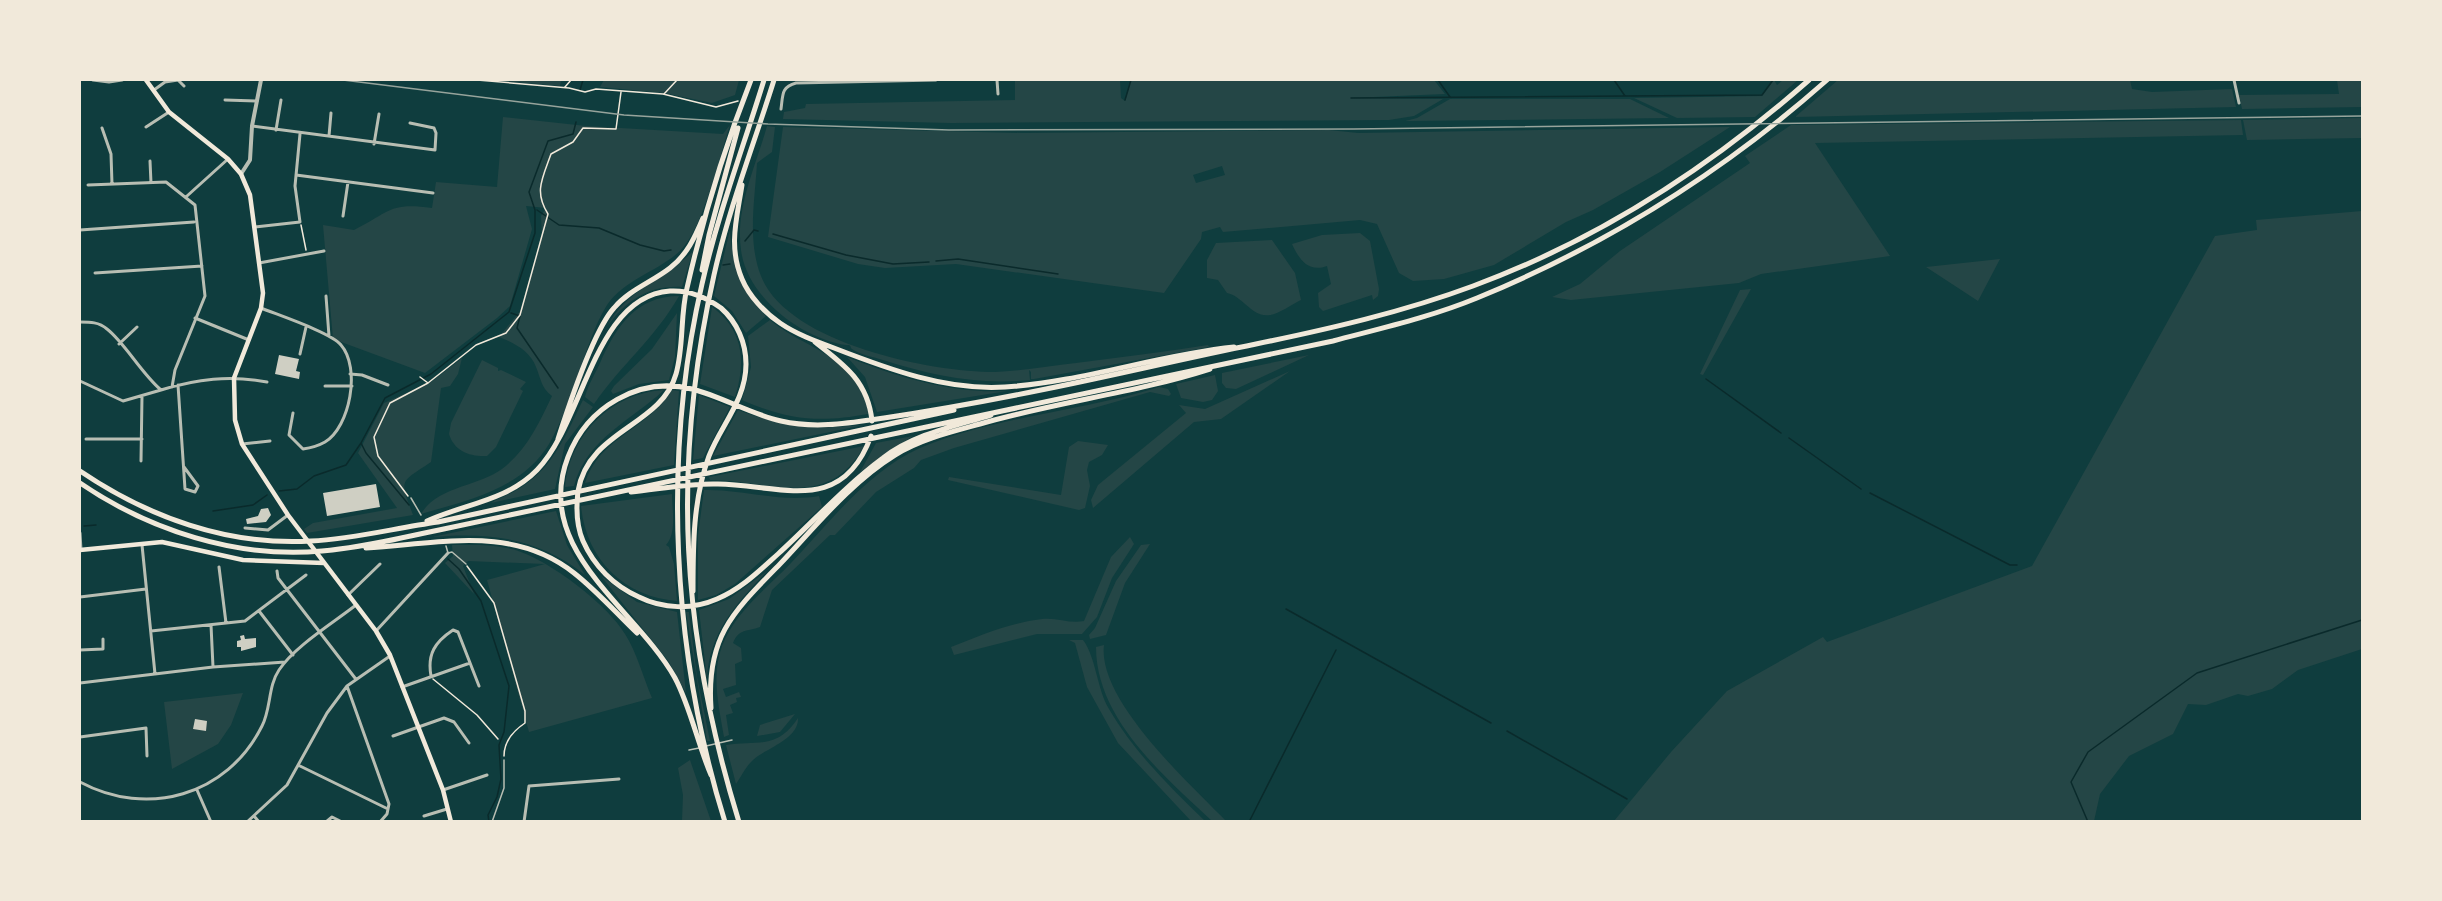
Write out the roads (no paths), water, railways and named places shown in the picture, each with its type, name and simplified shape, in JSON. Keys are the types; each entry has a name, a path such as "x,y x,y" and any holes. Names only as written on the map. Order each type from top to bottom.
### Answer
{"highway":[{"path":"751,80 713,194 687,289 679,361 672,385 656,405 599,449 583,474 577,497 580,532 599,567 611,580 636,596 675,607 698,605 721,598 748,580 885,456 939,430 1030,403"},
{"path":"711,775 690,658 681,591 678,530 683,400 709,235 751,80"},
{"path":"701,286 725,198 764,80"},
{"path":"739,822 711,723 693,617 687,531 692,402 714,273 774,80"},
{"path":"80,471 137,505 189,525 245,538 296,542 315,541 420,524 553,497 1253,345 1436,299 1476,285 1566,245 1693,174 1809,80"},
{"path":"719,754 710,682 712,657 723,631 747,597 857,486 894,456 940,435 1025,411 1333,341 1430,314 1477,298 1576,252 1699,181 1743,150 1827,80"},
{"path":"744,171 734,229 734,254 742,281 770,316 810,338 901,371 951,384 982,388 1036,383 1215,349 1253,345"},
{"path":"557,444 593,347 610,312 626,296 669,269 682,256 696,235 713,194"},
{"path":"420,524 483,502 516,487 539,469 557,444 601,348 617,321 639,301 669,292 693,294 712,302 727,314 738,329 745,349 746,370 737,404 710,455 702,481 694,532 693,617"},
{"path":"597,496 705,484 807,492 833,484 859,461 872,430 865,392 848,368 810,338"},
{"path":"347,549 1030,403 1192,369 1223,365"},
{"path":"725,822 679,686 652,648 579,558 565,526 561,488 570,452 581,431 592,418 619,398 662,386 698,391 739,407 796,424 814,426 880,419 1005,398"},
{"path":"80,483 131,514 203,540 243,548 304,552 493,540 529,548 574,573 652,648"}],"main road":[{"path":"146,80 169,112 228,159 241,174 250,195 263,293 261,308 234,378 235,420 242,444 288,515 376,631 390,655 443,790 451,822"},
{"path":"80,550 162,542 221,556 261,562 324,564"}],"street":[{"path":"93,80 113,82 122,80"},
{"path":"154,90 165,82 178,80 184,86"},
{"path":"241,174 250,160 252,126 261,80"},
{"path":"781,109 782,92 787,86 814,81 936,80"},
{"path":"997,80 998,94"},
{"path":"2234,80 2239,103"},
{"path":"225,100 257,101"},
{"path":"276,130 281,100"},
{"path":"146,127 169,112"},
{"path":"329,136 331,113"},
{"path":"374,144 379,114"},
{"path":"252,126 374,144 435,150 434,128 410,123"},
{"path":"102,128 111,154 112,184"},
{"path":"255,227 300,222 296,174 300,134"},
{"path":"187,196 228,159"},
{"path":"150,161 151,183"},
{"path":"296,174 433,193"},
{"path":"88,185 166,182 187,196 195,205 195,222 205,296 175,370 172,387"},
{"path":"343,216 348,182"},
{"path":"80,230 195,222"},
{"path":"259,263 308,256 324,251"},
{"path":"95,273 202,266"},
{"path":"326,296 329,336"},
{"path":"261,308 329,336 342,345 349,363 352,386 347,410 326,442 303,449 289,435 293,413"},
{"path":"195,318 249,340"},
{"path":"80,322 94,322 107,329 161,390"},
{"path":"119,344 137,327"},
{"path":"300,354 306,327"},
{"path":"350,374 362,375 388,385"},
{"path":"80,381 123,401 196,380 234,378 267,382"},
{"path":"178,385 185,489 191,493 195,492 198,486 184,467"},
{"path":"325,386 352,386"},
{"path":"141,461 142,396"},
{"path":"86,439 142,439"},
{"path":"242,444 270,441"},
{"path":"245,528 268,530 288,515"},
{"path":"80,533 80,550"},
{"path":"142,543 155,675"},
{"path":"376,631 448,553"},
{"path":"348,595 380,564"},
{"path":"219,567 226,623"},
{"path":"277,571 278,578 355,678"},
{"path":"151,631 245,621 306,574"},
{"path":"80,597 146,589"},
{"path":"80,782 102,792 134,799 161,800 197,790 222,775 257,735 267,717 275,678 285,662 356,605"},
{"path":"260,611 293,655"},
{"path":"211,625 213,667"},
{"path":"431,676 429,658 432,649 453,630 458,632 462,639 479,686"},
{"path":"80,650 103,649 103,639"},
{"path":"247,822 287,785 300,766 327,713 347,686 355,678 390,655"},
{"path":"80,683 213,667 285,662"},
{"path":"402,687 470,663"},
{"path":"347,686 387,799 388,809 380,822"},
{"path":"393,736 447,718 454,722 469,743"},
{"path":"80,736 146,728 147,756"},
{"path":"300,766 388,809"},
{"path":"443,790 487,775"},
{"path":"524,822 527,793 530,786 534,784 619,779"},
{"path":"197,790 211,822"},
{"path":"424,816 447,809"},
{"path":"254,816 259,822"},
{"path":"326,822 332,818 342,822"}],"lane":[{"path":"411,498 421,515"},
{"path":"446,546 448,553 452,552 466,564"},
{"path":"689,750 732,740"},
{"path":"492,822 504,788 504,760"}],"waterway":[{"path":"580,90 583,80"},
{"path":"1125,100 1131,80"},
{"path":"1438,80 1450,97"},
{"path":"1614,80 1625,96"},
{"path":"1351,98 1762,95 1773,80"},
{"path":"409,505 366,453 361,443 385,398 431,374 509,312 535,233 535,210 529,192 548,141 573,134 576,122"},
{"path":"537,210 559,225 599,228 640,245 664,251 671,250"},
{"path":"745,241 754,230 758,231"},
{"path":"773,234 846,255 893,264 929,262"},
{"path":"936,261 958,259 1058,274"},
{"path":"723,265 730,264"},
{"path":"511,313 520,316 517,328 558,388"},
{"path":"1706,379 1781,433"},
{"path":"1789,438 1861,489"},
{"path":"279,491 297,489 314,476 346,465 361,443"},
{"path":"1870,493 2010,565 2017,565"},
{"path":"213,511 253,505 267,495"},
{"path":"84,526 96,525"},
{"path":"448,559 459,569 481,601 509,686 504,732 499,745 501,779 497,797 488,815 489,822"},
{"path":"1286,609 1491,723"},
{"path":"2088,822 2071,782 2088,752 2197,673 2362,620"},
{"path":"1249,822 1336,650"},
{"path":"1507,731 1627,799"}],"railway":[{"path":"343,80 624,115 768,124 949,130 1354,129 2362,116"}]}
